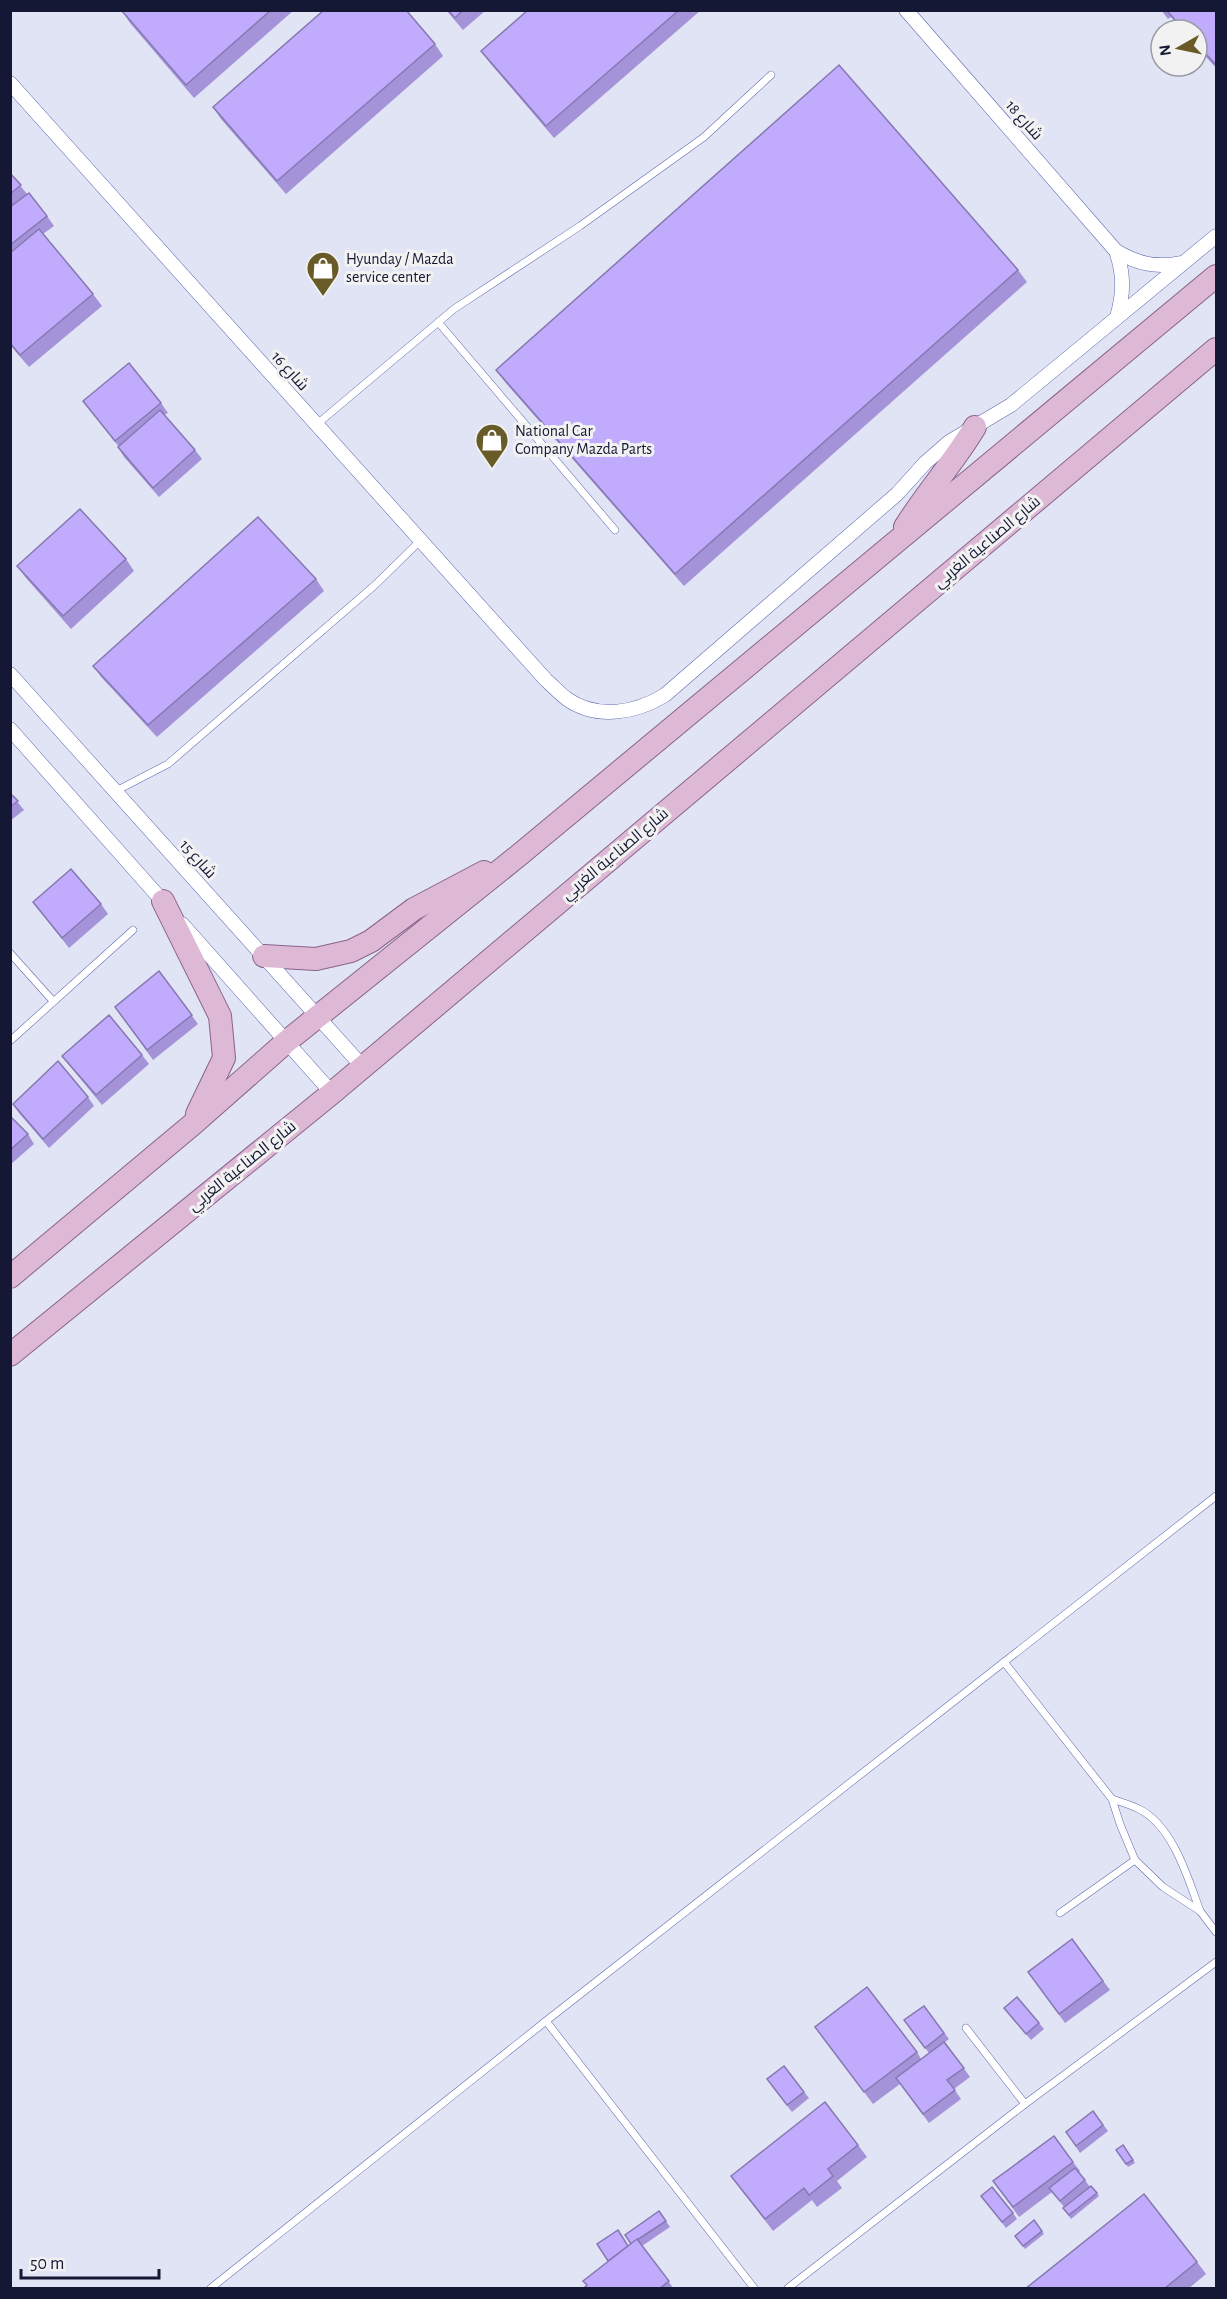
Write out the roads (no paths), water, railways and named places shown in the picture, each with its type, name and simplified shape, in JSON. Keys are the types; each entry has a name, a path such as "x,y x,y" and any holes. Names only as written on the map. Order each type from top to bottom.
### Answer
{"main road":[{"path":"10,1277 193,1124 316,1017 518,856 1216,276"},
{"name":"شارع الصناعية الغربي","path":"10,1356 333,1093 362,1066 1216,349"},
{"path":"894,544 975,427"},
{"path":"264,956 316,959 351,951 371,941 414,909 518,856"},
{"path":"163,902 220,1016 224,1037 224,1058 193,1124"}],"street":[{"name":"شارع 18","path":"906,10 1116,250 1131,260 1148,265 1165,266 1183,263"},
{"name":"شارع 16","path":"10,83 546,680 568,699 586,708 625,711 646,706 665,695 897,494 925,463 949,442 975,427"},
{"path":"975,427 1011,405 1216,236"},
{"name":"شارع 18","path":"1116,250 1122,267 1124,284 1117,317"},
{"name":"شارع 15","path":"10,675 362,1066"},
{"path":"10,729 333,1093"}],"lane":[{"path":"316,425 454,309 580,226 704,138 771,75"},
{"path":"438,322 615,530"},
{"path":"114,792 168,764 375,585 421,540"},
{"path":"10,1041 133,930"},
{"path":"10,953 52,1001"},
{"path":"211,2289 546,2021 1216,1496"},
{"path":"1004,1662 1112,1799 1135,1860 1163,1887 1200,1911"},
{"path":"1112,1799 1140,1810 1167,1834 1186,1872 1200,1911 1216,1932"},
{"path":"1060,1913 1135,1860"},
{"path":"788,2289 1025,2104 1216,1962"},
{"path":"546,2021 754,2289"},
{"path":"966,2028 1025,2104"}],"place":[{"name":"Hyunday / Mazda service center","path":"323,297"},
{"name":"National Car Company Mazda Parts","path":"492,469"}]}
